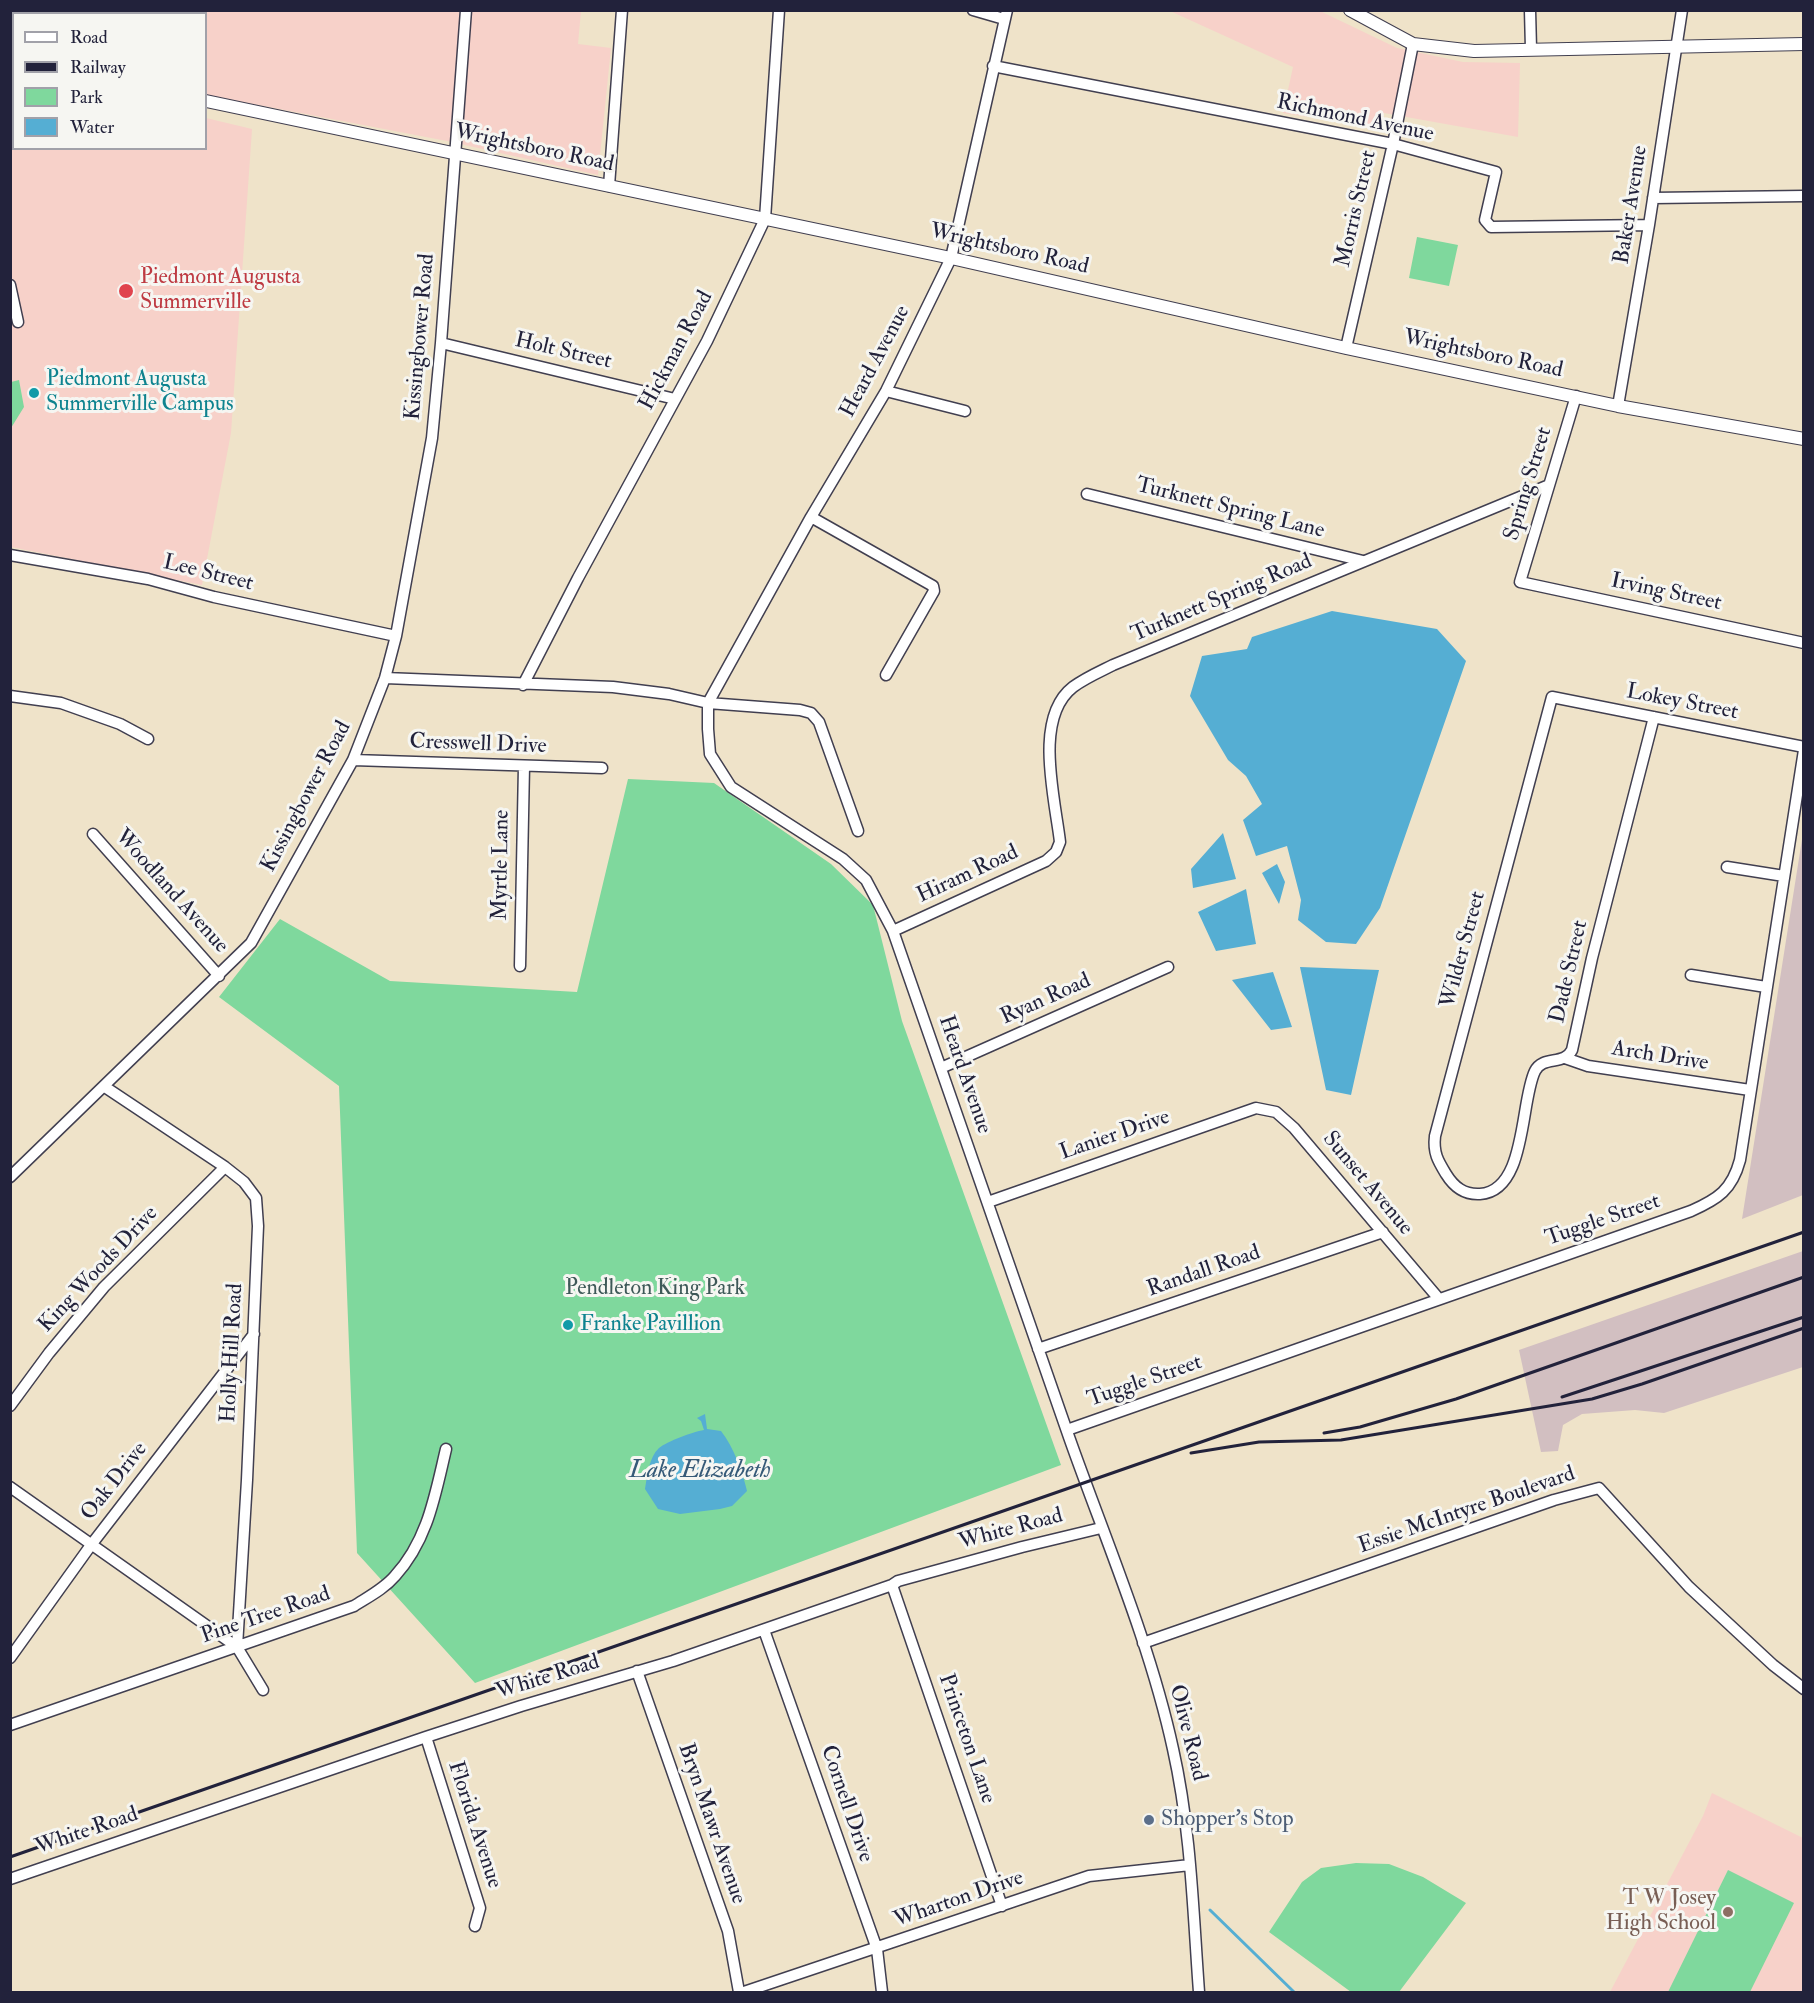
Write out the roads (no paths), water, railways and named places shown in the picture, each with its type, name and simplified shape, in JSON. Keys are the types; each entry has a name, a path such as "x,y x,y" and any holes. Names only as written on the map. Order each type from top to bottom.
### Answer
{"main road":[{"path":"1350,10 1413,44 1474,51 1803,44"},
{"name":"Wrightsboro Road","path":"207,101 951,258 1346,348 1618,406 1803,439"}],"street":[{"name":"Kissingbower Road","path":"10,1177 219,976 250,943 353,760 386,678 396,636 432,438 466,10"},
{"path":"609,186 622,10"},
{"name":"Hickman Road","path":"523,685 578,578 707,341 765,219 778,10"},
{"path":"973,10 1006,15"},
{"path":"1530,10 1530,49"},
{"name":"Baker Avenue","path":"1618,406 1682,10"},
{"name":"Heard Avenue","path":"1006,15 951,258 886,391 811,517 708,703 708,729 710,754 732,787 843,859 866,880 893,931 1101,1528"},
{"path":"10,47 12,22"},
{"name":"Morris Street","path":"1346,348 1393,144 1413,44"},
{"name":"Richmond Avenue","path":"993,66 1393,144 1496,172 1485,220 1491,227 1649,225"},
{"path":"1653,198 1803,196"},
{"path":"10,285 18,322"},
{"name":"Holt Street","path":"441,343 675,399"},
{"path":"886,391 965,411"},
{"name":"Spring Street","path":"1520,582 1576,396"},
{"name":"Turknett Spring Road","path":"1056,852 1060,842 1049,741 1055,711 1071,688 1099,672 1549,485"},
{"name":"Turknett Spring Lane","path":"1087,494 1363,561"},
{"path":"811,517 933,586 934,591 886,675"},
{"name":"Lee Street","path":"10,555 148,579 214,597 396,636"},
{"name":"Irving Street","path":"1520,582 1803,643"},
{"path":"386,678 613,687 669,694 708,703 800,710 811,713 819,722 858,831"},
{"path":"10,696 61,703 120,724 148,739"},
{"name":"Lokey Street","path":"1552,697 1803,749"},
{"name":"Wilder Street","path":"1477,1194 1468,1193 1452,1184 1436,1157 1435,1136 1552,697"},
{"name":"Dade Street","path":"1477,1194 1497,1187 1508,1173 1520,1142 1536,1068 1545,1062 1565,1058 1569,1055 1575,1042 1592,958 1654,717"},
{"name":"Tuggle Street","path":"1066,1430 1691,1211 1713,1201 1727,1189 1739,1164 1803,749"},
{"name":"Cresswell Drive","path":"353,760 602,768"},
{"name":"Myrtle Lane","path":"520,966 524,766"},
{"name":"Woodland Avenue","path":"93,834 219,976"},
{"name":"Hiram Road","path":"893,931 1046,861 1056,852"},
{"path":"1727,867 1784,876"},
{"name":"Ryan Road","path":"941,1068 1168,966"},
{"path":"1691,975 1766,987"},
{"name":"Arch Drive","path":"1565,1058 1588,1066 1750,1090"},
{"name":"Holly Hill Road","path":"105,1087 225,1167 244,1182 256,1198 258,1226 254,1333 237,1647"},
{"name":"Lanier Drive","path":"988,1202 1256,1108"},
{"name":"Sunset Avenue","path":"1256,1108 1276,1112 1294,1128 1439,1299"},
{"name":"King Woods Drive","path":"10,1406 49,1353 104,1287 225,1167"},
{"name":"Randall Road","path":"1038,1349 1383,1232"},
{"name":"Oak Drive","path":"10,1658 91,1545 254,1333"},
{"name":"Pine Tree Road","path":"10,1725 354,1606 394,1578 414,1552 428,1525 446,1449"},
{"path":"10,1487 237,1647 263,1690"},
{"name":"Essie McIntyre Boulevard","path":"1143,1643 1554,1500 1599,1488 1689,1587 1773,1665 1803,1689"},
{"name":"White Road","path":"10,1879 426,1737 765,1630 898,1581 1022,1546 1101,1528"},
{"name":"Olive Road","path":"1101,1528 1143,1643 1173,1747 1186,1821 1199,1992"},
{"name":"Princeton Lane","path":"892,1585 1002,1906"},
{"name":"Cornell Drive","path":"765,1630 877,1949 882,1992"},
{"name":"Bryn Mawr Avenue","path":"637,1671 728,1932 739,1992"},
{"name":"Florida Avenue","path":"426,1737 480,1908 475,1926"},
{"name":"Wharton Drive","path":"744,1992 1089,1876 1190,1865"}],"water":[{"path":"1332,611 1437,629 1466,661 1380,908 1356,944 1326,942 1298,920 1301,900 1287,846 1256,856 1243,820 1262,804 1246,776 1228,760 1190,696 1202,656 1247,649 1252,637"},
{"path":"1223,833 1236,879 1193,888 1191,869"},
{"path":"1277,864 1285,882 1279,904 1262,873"},
{"path":"1246,889 1256,944 1216,951 1198,912"},
{"path":"1300,967 1379,970 1351,1095 1326,1090"},
{"path":"1273,972 1292,1027 1271,1030 1232,980"},
{"name":"Lake Elizabeth","path":"705,1414 707,1429 721,1431 734,1452 747,1491 732,1506 720,1509 680,1514 658,1509 645,1489 653,1456 659,1448 668,1443 704,1430 701,1421 697,1418"}],"waterway":[{"path":"1210,1910 1294,1992"}],"railway":[{"path":"10,1857 1804,1232"},
{"path":"1324,1433 1360,1427 1456,1399 1804,1277"},
{"path":"1562,1397 1804,1317"},
{"path":"1191,1453 1259,1442 1341,1440 1592,1399 1804,1328"}],"place":[{"name":"Piedmont Augusta Summerville","path":"126,291"},
{"name":"Piedmont Augusta Summerville Campus","path":"34,393"},
{"name":"Franke Pavillion","path":"568,1325"},
{"name":"Shopper's Stop","path":"1149,1820"},
{"name":"T W Josey High School","path":"1728,1912"}],"park label":[{"name":"Pendleton King Park","path":"655,1289"}]}
